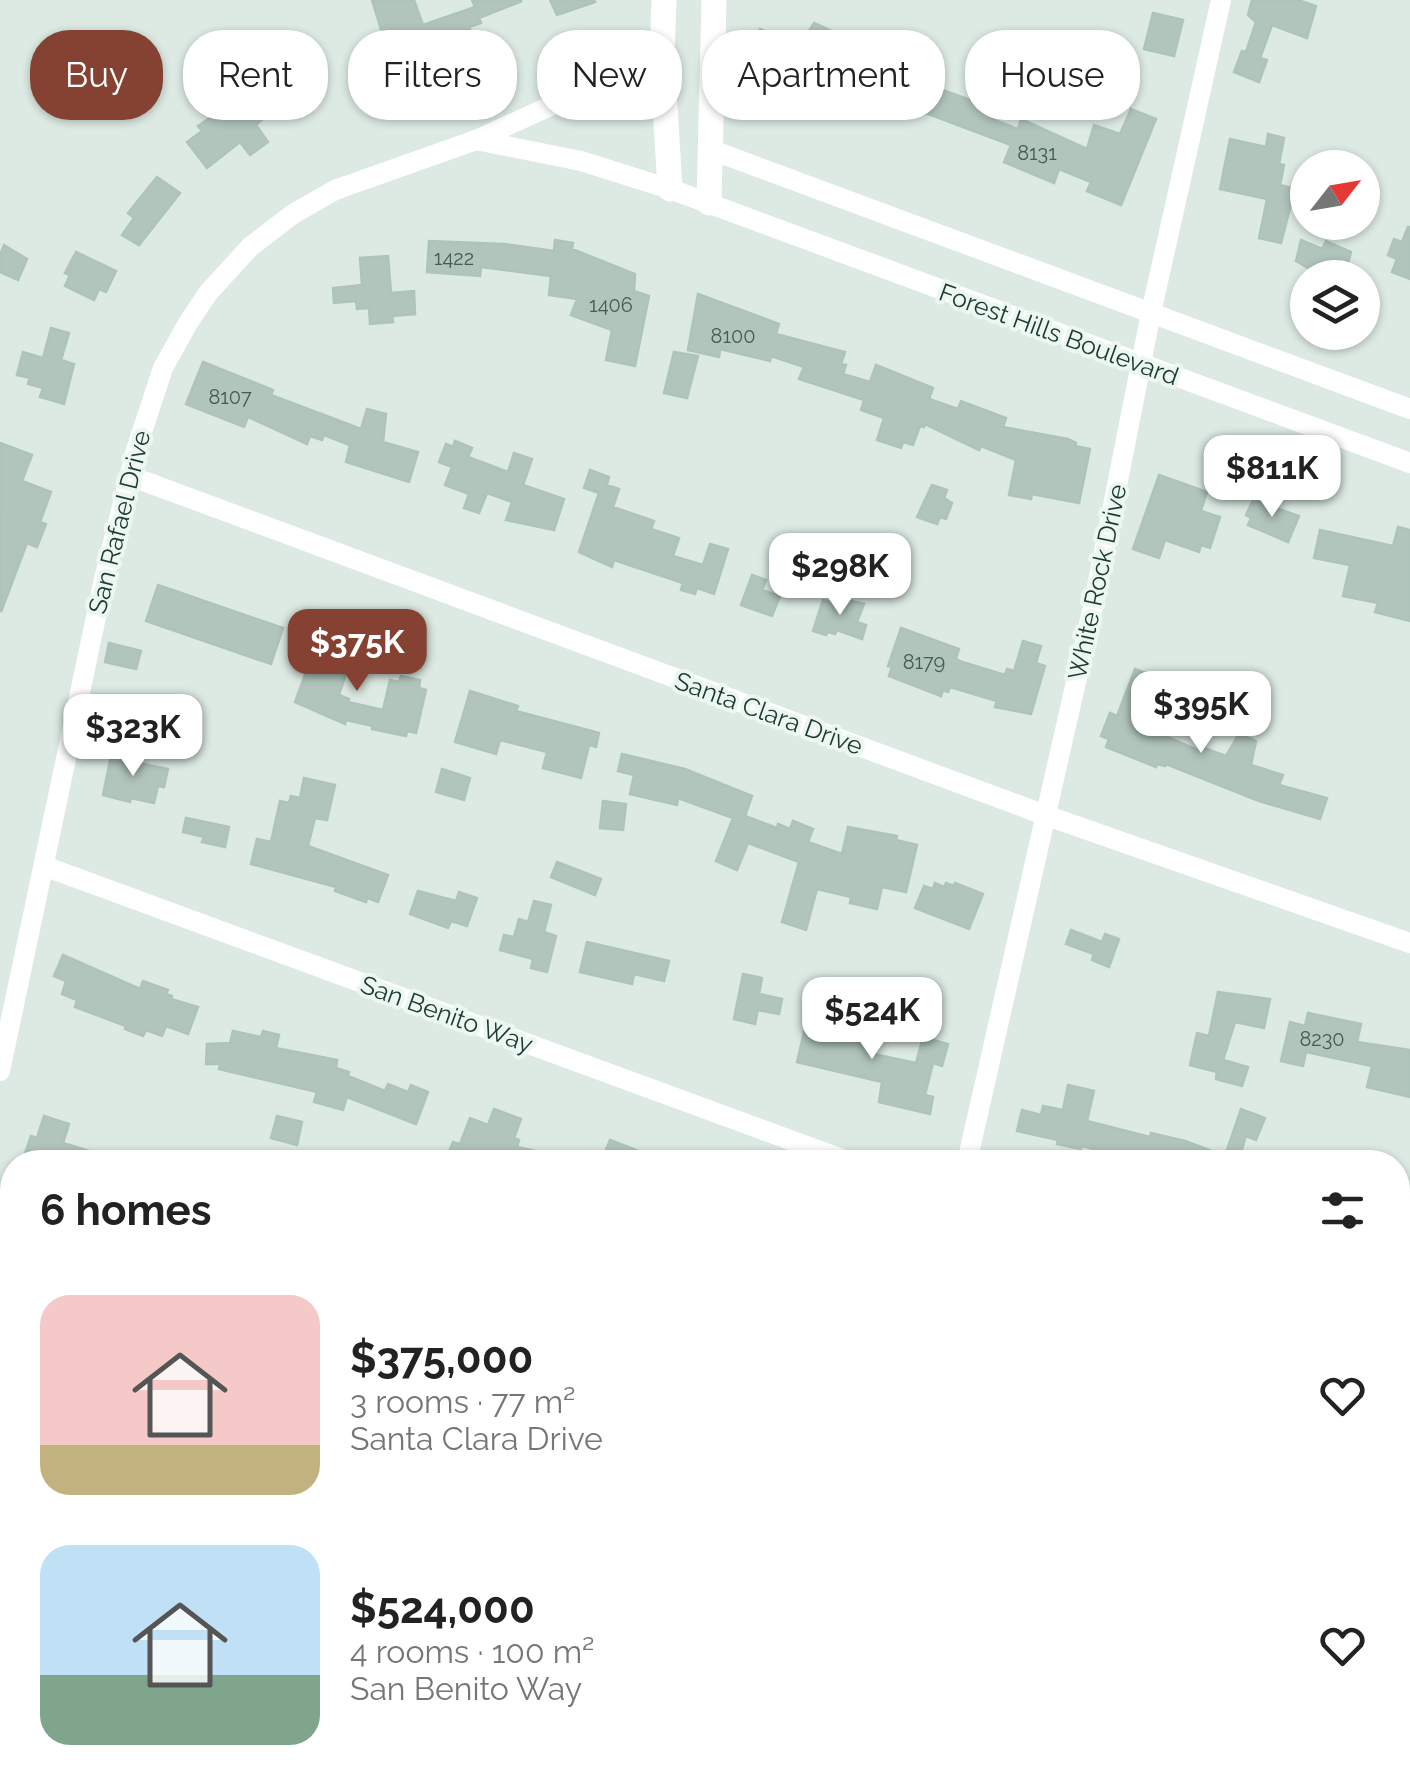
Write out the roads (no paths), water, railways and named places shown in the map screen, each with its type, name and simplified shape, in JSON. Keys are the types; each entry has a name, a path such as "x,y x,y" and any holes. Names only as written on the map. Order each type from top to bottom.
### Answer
{"street":[{"path":"663,30 664,0"},
{"path":"476,140 581,161 709,203 714,0"},
{"name":"White Rock Drive","path":"970,1150 1093,607 1221,0"},
{"name":"San Rafael Drive","path":"0,1071 104,579 144,421 163,368 208,292 250,248 293,214 335,190 476,140 537,112"},
{"path":"666,120 670,189"},
{"name":"Forest Hills Boulevard","path":"712,150 1410,408"},
{"name":"Forest Hills Boulevard","path":"709,203 1410,464"},
{"name":"Santa Clara Drive","path":"130,476 1045,815 1410,943"},
{"name":"San Benito Way","path":"44,866 817,1150"}]}
